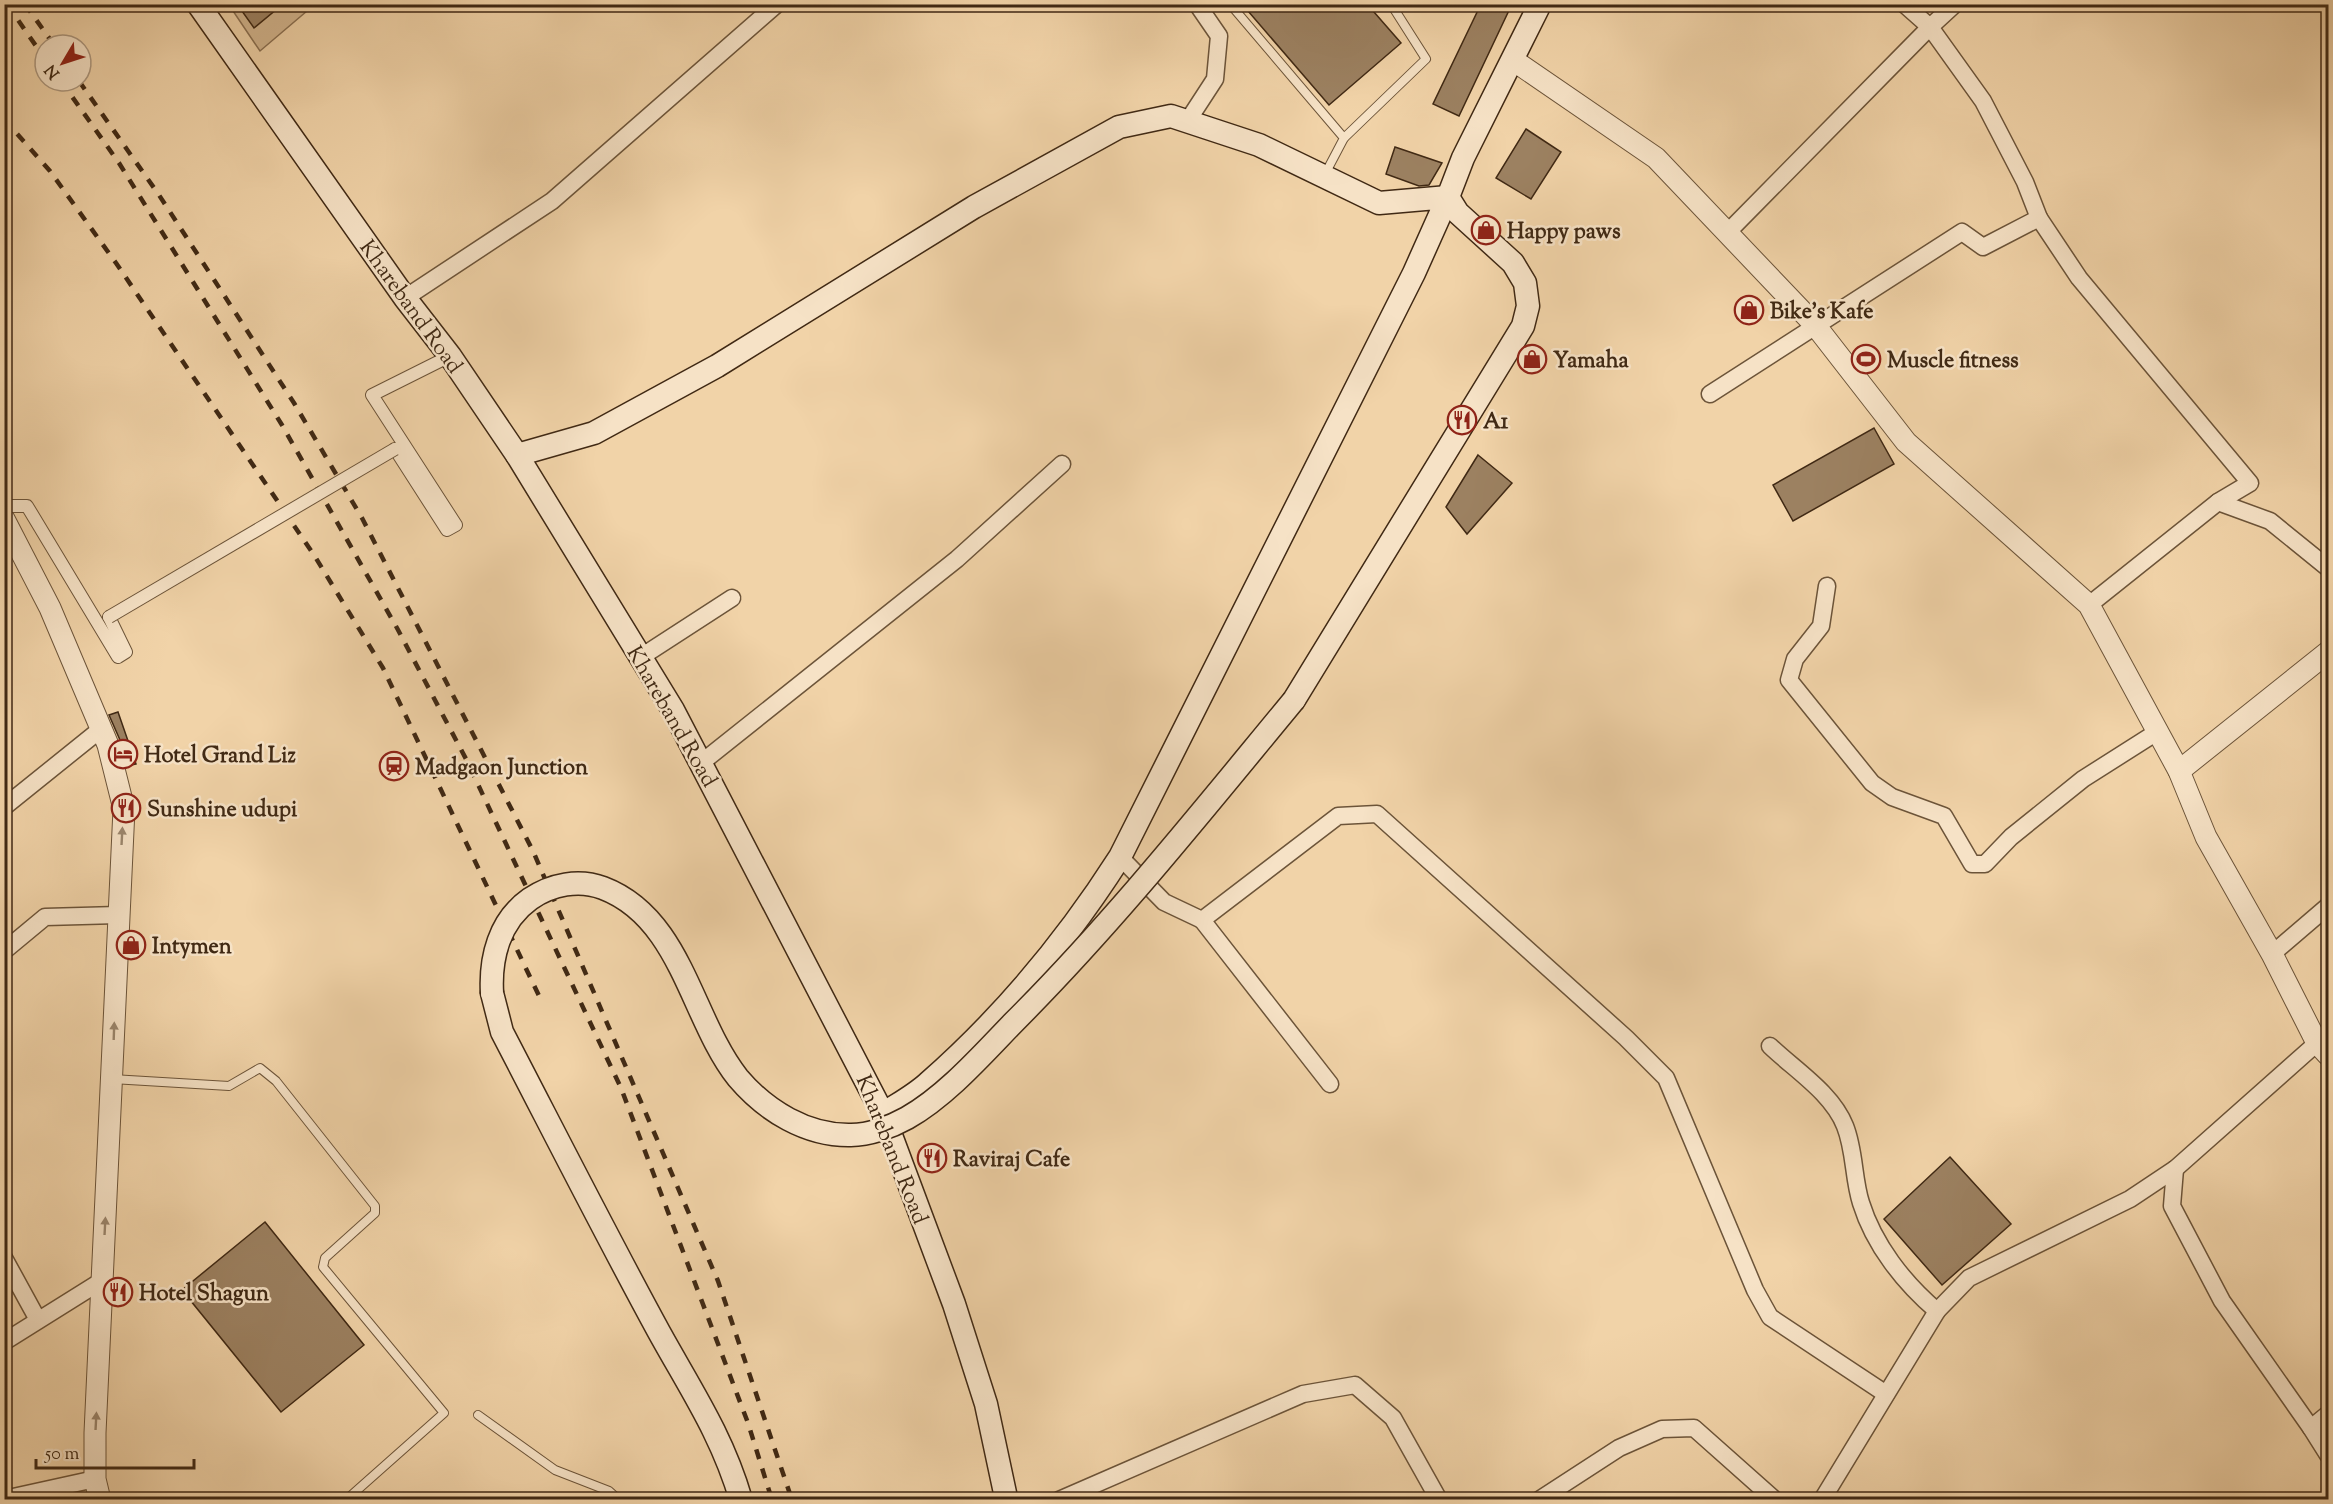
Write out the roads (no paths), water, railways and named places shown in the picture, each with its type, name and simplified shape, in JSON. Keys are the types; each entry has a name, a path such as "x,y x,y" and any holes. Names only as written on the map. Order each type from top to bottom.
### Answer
{"main road":[{"name":"Khareband Road","path":"198,4 405,298 450,356 517,455 673,710 883,1114 954,1304 986,1404 1005,1493 1004,1500"},
{"path":"883,1114 927,1084 1010,1003 1090,903 1120,857 1414,273 1463,159 1540,4"},
{"path":"517,455 594,433 717,366 974,207 1119,127 1171,116 1259,146 1379,203 1448,197"},
{"path":"741,1500 731,1467 717,1434 654,1322 502,1032 492,993 492,966 499,939 510,919 528,901 542,892 570,883 591,883 609,890 634,905 657,931 668,946 723,1054 739,1078 768,1106 790,1121 818,1132 852,1136 881,1129 907,1118 932,1101 979,1058 1116,915 1294,700 1523,326 1528,306 1525,283 1513,263 1458,213 1448,197"}],"street":[{"path":"405,298 552,201 777,4"},
{"path":"1187,122 1215,79 1219,36 1197,4"},
{"path":"1904,4 1930,27 1983,101 2025,182 2039,218 2079,278 2250,483 2218,502 2089,605"},
{"path":"1727,233 1955,4"},
{"path":"1513,60 1656,158 1815,325 1906,442 2089,605 2179,771 2206,837 2323,1049 2175,1169 2130,1199 1969,1278 1937,1311 1822,1500"},
{"path":"1710,394 1962,232 1983,247 2039,218"},
{"path":"4,506 27,506 118,657 126,652 109,617 395,449 447,530 456,525 372,395 450,356"},
{"path":"701,763 957,559 1062,464"},
{"path":"2218,502 2271,521 2328,568"},
{"path":"8,533 50,608 108,745 124,809 95,1433 95,1479 100,1500"},
{"path":"1827,586 1821,626 1795,659 1790,680 1872,783 1892,797 1944,816 1972,864 1985,864 2011,837 2083,779 2157,732"},
{"path":"641,657 732,598"},
{"path":"2179,771 2328,652"},
{"path":"4,807 101,729"},
{"path":"1202,920 1338,816 1377,814 1626,1038 1666,1078 1755,1290 1770,1317 1886,1394"},
{"path":"1120,857 1164,902 1202,920 1330,1084"},
{"path":"2272,954 2328,906"},
{"path":"4,951 45,917 118,915"},
{"path":"1770,1046 1814,1085 1834,1107 1845,1126 1861,1204 1870,1226 1900,1274 1919,1296 1937,1311"},
{"path":"2175,1169 2172,1206 2222,1301 2328,1455"},
{"path":"4,1258 38,1320"},
{"path":"4,1342 103,1280"},
{"path":"1059,1500 1303,1394 1355,1385 1393,1418 1439,1500"},
{"path":"2311,1428 2328,1414"},
{"path":"1539,1500 1619,1448 1662,1430 1694,1428 1775,1500"},
{"path":"4,1499 95,1479"}],"lane":[{"path":"1230,4 1344,138"},
{"path":"1323,176 1344,138 1426,59 1390,4"},
{"path":"112,1079 229,1086 260,1068 276,1081 375,1206 375,1213 325,1258 323,1267 444,1413 346,1500"},
{"path":"478,1415 555,1470 609,1491 618,1500"}],"railway":[{"path":"7,4 33,42"},
{"path":"25,4 46,33"},
{"path":"69,93 119,163 282,425 397,628 466,759 621,1088 748,1423 772,1500"},
{"path":"87,93 159,195 294,403 362,518 533,851 718,1281 792,1500"},
{"path":"4,119 50,171 116,263 314,555 383,668 541,1000"}],"place":[{"name":"Happy paws","path":"1486,230"},
{"name":"Bike's Kafe","path":"1749,310"},
{"name":"Yamaha","path":"1532,359"},
{"name":"Muscle fitness","path":"1866,359"},
{"name":"A1","path":"1462,420"},
{"name":"Hotel Grand Liz","path":"123,754"},
{"name":"Madgaon Junction","path":"394,766"},
{"name":"Sunshine udupi","path":"126,808"},
{"name":"Intymen","path":"131,945"},
{"name":"Raviraj Cafe","path":"932,1158"},
{"name":"Hotel Shagun","path":"118,1292"}]}
